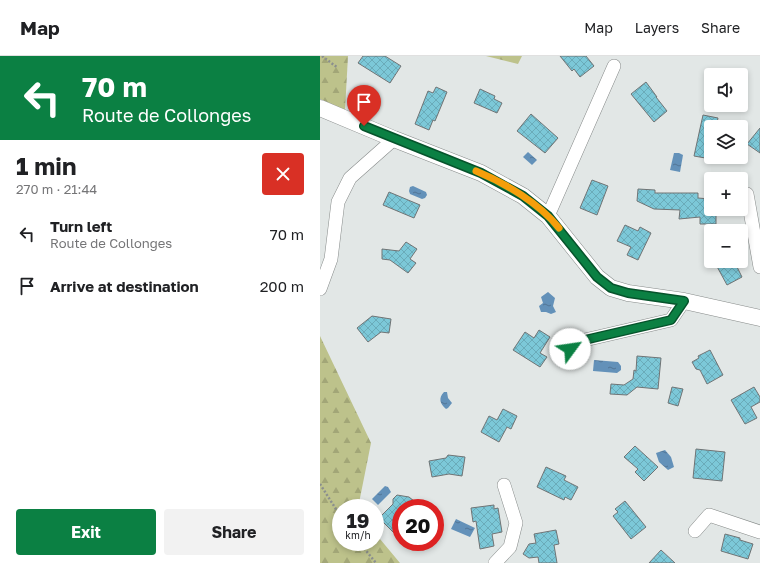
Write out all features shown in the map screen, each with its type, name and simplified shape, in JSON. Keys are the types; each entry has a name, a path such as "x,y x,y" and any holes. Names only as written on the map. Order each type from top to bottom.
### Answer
{"main road":[{"path":"320,108 481,173 523,196 548,216 597,277 611,288 628,293 684,301 760,318"}],"street":[{"path":"548,216 614,66"},
{"path":"320,289 331,259 338,202 350,178 394,139"},
{"path":"748,200 760,267"},
{"path":"570,349 576,342 671,320 684,301"},
{"path":"495,563 510,547 516,523 504,485"},
{"path":"694,530 709,515 760,532"}],"path":[{"path":"322,56 338,68"},
{"path":"320,484 332,503"},
{"path":"366,551 376,563"}],"green space":[{"path":"320,56 348,56 345,110 320,99"},
{"path":"486,56 522,56 518,64"},
{"path":"320,336 371,443 360,499 332,499 332,551 384,551 384,544 400,563 320,563"}],"water":[{"path":"528,152 537,160 532,165 523,157"},
{"path":"674,153 683,155 680,172 670,170"},
{"path":"413,186 426,192 427,195 425,198 422,199 410,194 410,187"},
{"path":"548,292 555,298 553,306 556,312 551,314 541,312 539,306 543,303 541,297"},
{"path":"594,360 618,362 621,366 621,370 617,373 593,371"},
{"path":"444,392 447,392 448,398 452,403 446,409 440,401"},
{"path":"665,450 671,457 674,467 668,470 659,462 656,453"},
{"path":"385,486 388,487 391,492 384,499 372,499"},
{"path":"456,519 475,528 470,537 451,529"}],"building":[{"path":"363,56 385,56 401,66 390,83 358,63"},
{"path":"560,56 586,56 594,66 580,77 574,69 572,71"},
{"path":"646,82 667,111 654,122 631,94"},
{"path":"436,87 447,92 435,121 433,120 429,130 415,124 428,91 433,93"},
{"path":"480,89 495,96 494,99 502,103 497,113 474,103"},
{"path":"531,114 558,138 545,153 517,131"},
{"path":"703,115 718,118 718,120 704,120 704,158 694,156"},
{"path":"760,128 760,153 748,145"},
{"path":"592,180 608,186 597,215 580,208"},
{"path":"638,189 655,190 655,193 698,193 698,198 704,198 704,216 716,216 716,224 700,224 700,217 679,219 680,210 654,209 637,201"},
{"path":"389,192 420,205 414,218 383,205"},
{"path":"625,225 638,231 640,227 651,233 638,260 627,255 631,247 617,241"},
{"path":"406,242 417,249 410,259 416,263 408,273 390,260 382,259 382,249 399,251"},
{"path":"718,268 738,268 742,277 727,285"},
{"path":"372,316 391,319 389,333 381,332 368,342 357,328"},
{"path":"539,330 550,337 540,353 547,357 540,367 513,350 525,332 534,338"},
{"path":"710,350 723,375 707,384 700,370 696,369 692,362 699,358 698,356"},
{"path":"637,356 661,358 658,389 637,387 627,395 610,394 611,384 624,385 633,379 634,370 636,371"},
{"path":"672,387 683,389 678,406 668,403"},
{"path":"754,387 760,397 760,402 751,407 757,418 745,424 731,400"},
{"path":"503,409 517,416 511,429 507,427 499,442 481,432 489,416 497,420"},
{"path":"635,446 658,467 644,481 635,472 638,469 624,457"},
{"path":"696,449 725,452 722,481 693,478"},
{"path":"448,455 465,457 462,476 449,474 432,477 429,461 446,458"},
{"path":"546,467 566,476 564,480 578,487 571,500 565,497 564,500 537,487"},
{"path":"397,495 409,497 412,499 393,499"},
{"path":"625,501 646,527 631,539 613,516 618,512 615,509"},
{"path":"392,505 392,531 384,523 384,513"},
{"path":"494,505 494,509 498,508 502,532 492,534 494,546 480,549 476,521 473,522 471,508"},
{"path":"556,530 559,544 554,545 557,563 539,563 538,557 529,558 523,554 529,544 536,543 534,534"},
{"path":"725,534 740,538 740,540 753,544 748,559 721,551"},
{"path":"661,550 675,563 649,563"}],"slow traffic":[{"path":"476,171 523,196 548,216 559,228"}],"route":[{"path":"364,126 481,173 523,196 548,216 597,277 611,288 628,293 684,301 671,320 576,342 570,349"}]}
